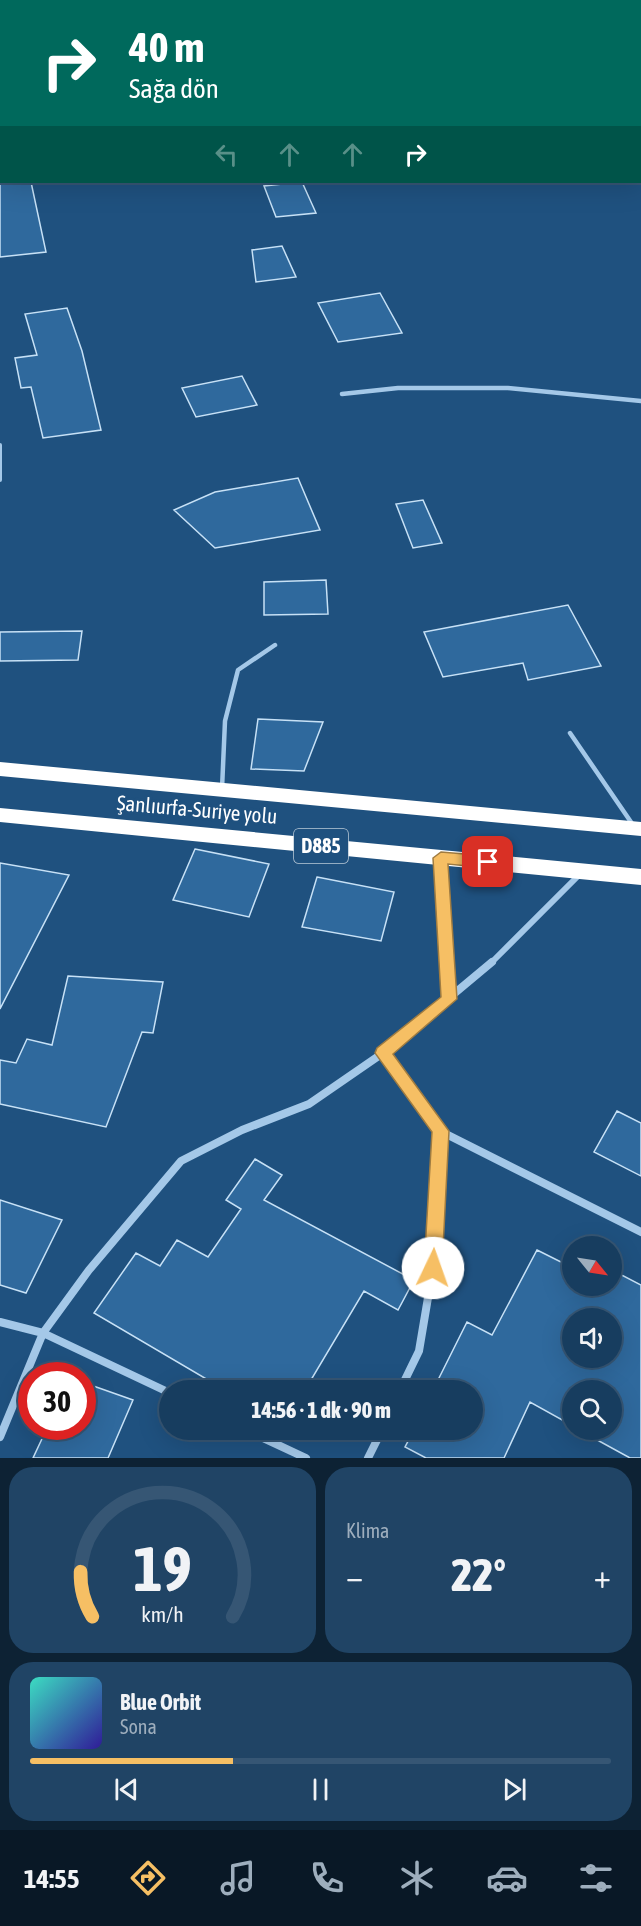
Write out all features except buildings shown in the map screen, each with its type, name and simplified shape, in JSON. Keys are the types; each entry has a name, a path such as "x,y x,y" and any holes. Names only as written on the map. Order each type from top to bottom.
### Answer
{"highway":[{"name":"Şanlıurfa-Suriye yolu","path":"0,769 638,829"},
{"name":"Şanlıurfa-Suriye yolu","path":"0,815 641,877"}],"street":[{"path":"342,394 398,388 508,388 641,401"},
{"path":"441,858 449,999"},
{"path":"0,1437 43,1333 89,1270 180,1161 242,1130 309,1104 383,1053 487,967 583,871"},
{"path":"383,1053 440,1131 641,1232"},
{"path":"405,1380 419,1351 433,1268 440,1131"},
{"path":"0,1322 43,1333 159,1388"},
{"path":"267,1440 306,1458"},
{"path":"368,1458 377,1440"}],"lane":[{"path":"0,445 0,480"},
{"path":"222,790 225,721 238,670 275,645"},
{"path":"570,733 638,829"}],"route":[{"path":"433,1268 440,1131 383,1053 449,999 441,858 488,862"}]}
